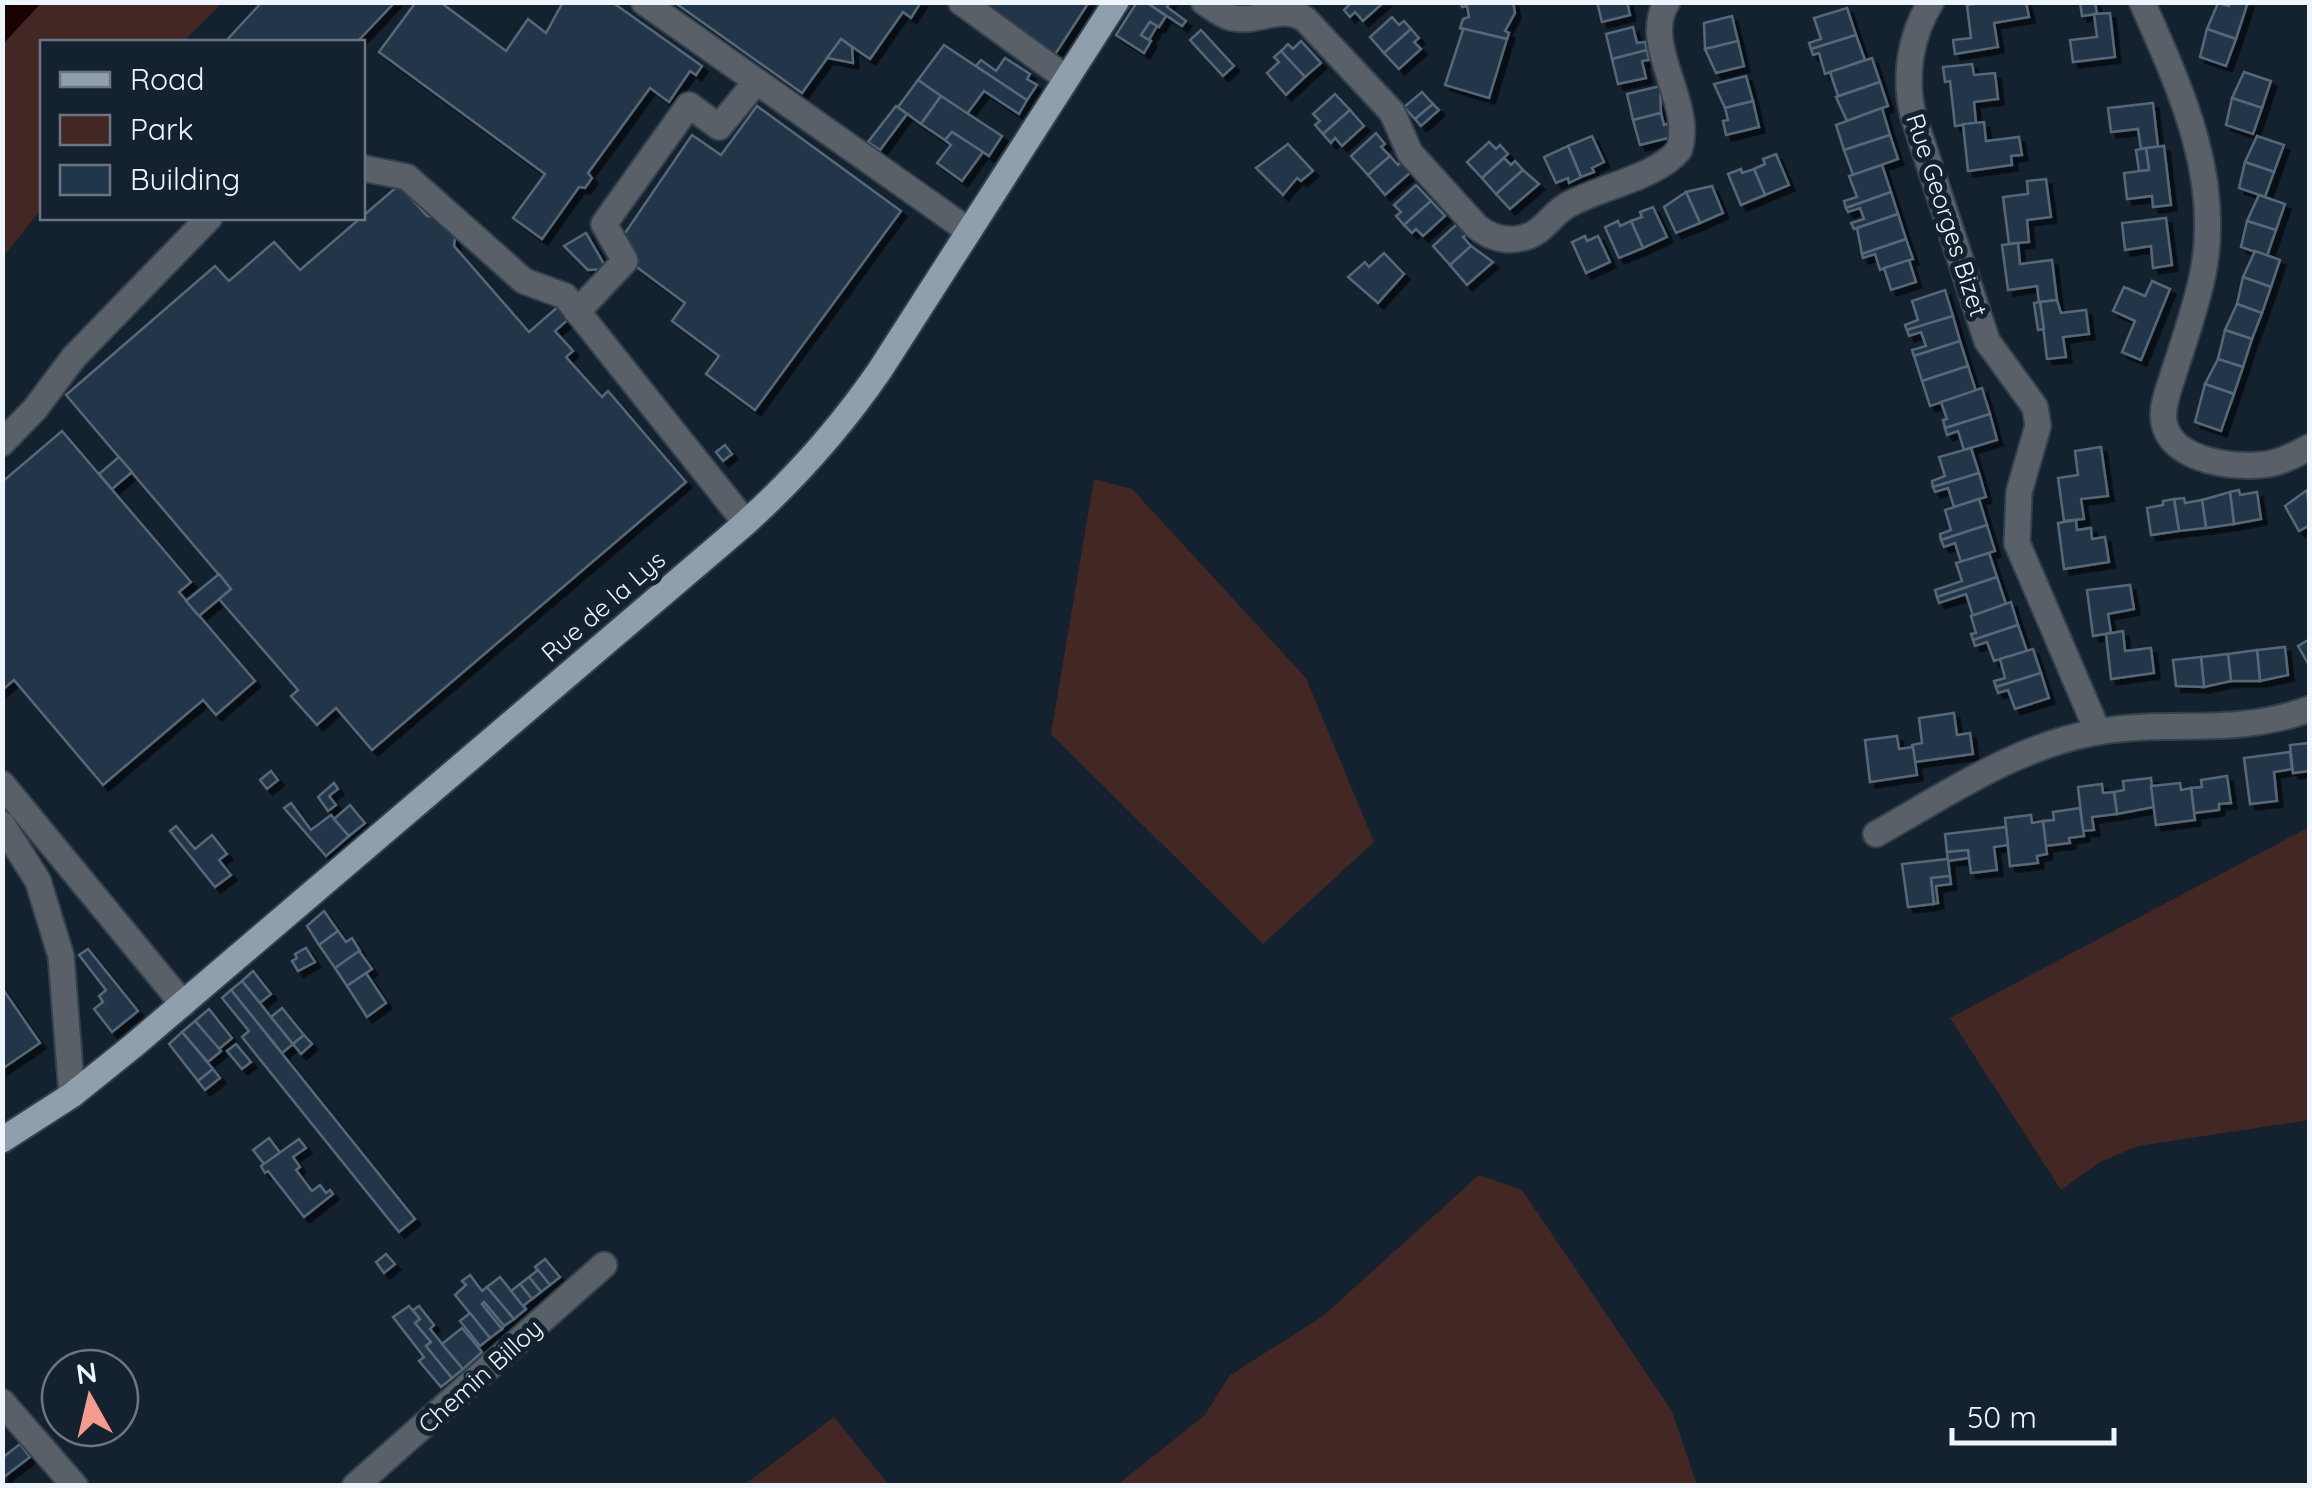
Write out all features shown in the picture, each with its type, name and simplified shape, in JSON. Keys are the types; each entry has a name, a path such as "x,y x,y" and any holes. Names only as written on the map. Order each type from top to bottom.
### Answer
{"main road":[{"name":"Rue de la Lys","path":"2,1140 72,1095 182,1004 746,523 811,460 848,415 1116,2"}],"street":[{"path":"644,2 968,232"},
{"path":"961,2 1066,78"},
{"path":"1204,2 1234,18 1287,12 1301,16 1392,112 1410,153 1472,222 1489,235 1512,239 1534,234 1564,207 1659,165 1679,150 1681,121 1659,34 1660,15 1667,2"},
{"path":"2142,2 2188,110 2206,196 2204,272 2168,390 2164,409 2166,431 2194,454 2237,465 2276,462 2310,447"},
{"name":"Rue Georges Bizet","path":"1923,5 1909,69 1913,115 1988,341 2004,368 2031,399 2038,416 2019,492 2017,543 2098,732"},
{"path":"577,312 625,262 604,224 689,105 719,127 756,82"},
{"path":"365,169 407,177 524,281 565,296 746,523"},
{"path":"2,443 35,409 74,357 207,220"},
{"path":"1876,834 2030,750 2098,732 2242,726 2310,709"},
{"path":"2,784 182,1004"},
{"path":"2,824 38,881 61,956 72,1095"},
{"name":"Chemin Billoy","path":"356,1486 604,1265"},
{"path":"2,1402 75,1486"}],"green space":[{"path":"41,3 222,3 185,40 40,40 40,211 3,257 2,45"},
{"path":"1094,479 1132,489 1306,678 1374,842 1263,944 1051,734"},
{"path":"2309,827 2309,1120 2138,1146 2100,1162 2061,1190 1950,1018"},
{"path":"1479,1175 1522,1190 1672,1411 1697,1485 1117,1485 1205,1415 1229,1376 1323,1316"},
{"path":"834,1417 889,1485 744,1485"}],"shaded area":[{"path":"2,3 41,3 3,44"}],"building":[{"path":"262,2 395,2 359,40 227,40"},
{"path":"416,2 440,2 506,51 528,19 546,33 563,2 612,2 702,66 696,75 690,71 669,102 650,88 588,173 592,178 585,188 579,187 542,239 513,218 545,174 379,52"},
{"path":"674,2 921,2 911,18 903,12 870,59 841,39 802,93"},
{"path":"981,2 1089,2 1054,56"},
{"path":"1137,2 1146,2 1166,16 1159,27 1150,22 1141,35 1151,41 1144,53 1116,35"},
{"path":"1146,2 1170,2 1167,7 1186,21 1182,26"},
{"path":"1352,2 1384,2 1363,21 1355,12 1350,17 1344,10"},
{"path":"1460,2 1513,2 1515,13 1505,31 1509,33 1507,39 1460,28 1463,19 1469,17 1467,6 1462,7"},
{"path":"1597,2 1627,2 1630,15 1602,22"},
{"path":"2026,2 2029,17 1994,23 1998,47 1955,54 1953,40 1971,38 1967,5"},
{"path":"2080,2 2095,2 2097,14 2082,16"},
{"path":"2230,2 2248,2 2236,39 2207,29 2218,3 2229,6"},
{"path":"1847,8 1856,35 1811,49 1809,43 1821,39 1814,18"},
{"path":"2110,13 2115,57 2073,62 2070,40 2097,37 2094,14"},
{"path":"1732,16 1738,41 1705,49 1704,23"},
{"path":"1392,17 1399,25 1404,21 1411,29 1384,53 1370,37"},
{"path":"1150,22 1157,26 1149,40 1141,35"},
{"path":"1633,27 1637,43 1645,42 1647,50 1612,59 1606,34"},
{"path":"1460,28 1507,39 1489,98 1445,85 1463,30"},
{"path":"1411,29 1419,38 1414,42 1421,49 1399,69 1384,53"},
{"path":"2207,29 2236,39 2226,66 2200,57"},
{"path":"1201,30 1234,66 1223,76 1190,40"},
{"path":"1856,35 1865,60 1825,74 1819,53 1813,55 1811,49"},
{"path":"841,39 852,47 853,63 827,58"},
{"path":"1301,41 1321,63 1305,77 1281,51 1288,44 1293,49"},
{"path":"1738,41 1744,66 1716,73 1705,49"},
{"path":"944,45 1027,100 1019,114 984,91 967,114 918,80"},
{"path":"1647,50 1649,60 1642,61 1646,78 1618,84 1612,59"},
{"path":"1281,51 1305,77 1286,95 1267,73 1279,62 1274,57"},
{"path":"1005,58 1030,74 1027,79 1037,85 1027,100 976,66 981,60 996,71"},
{"path":"1872,58 1880,82 1838,96 1830,72"},
{"path":"1972,64 1974,75 1995,73 1998,99 1974,102 1976,123 1955,126 1950,81 1945,82 1943,67"},
{"path":"2244,72 2271,81 2262,108 2232,98"},
{"path":"1746,76 1753,101 1725,108 1714,84"},
{"path":"918,80 941,96 921,124 898,107"},
{"path":"1880,82 1888,106 1847,121 1836,97"},
{"path":"1660,86 1661,113 1633,120 1627,94"},
{"path":"1422,92 1433,104 1415,119 1404,107"},
{"path":"1335,94 1350,110 1323,134 1315,125 1320,121 1313,114"},
{"path":"941,96 1002,136 989,156 952,132 945,140 921,124"},
{"path":"2232,98 2262,108 2253,134 2226,125"},
{"path":"1753,101 1759,127 1726,135 1725,108"},
{"path":"2153,103 2158,147 2141,149 2138,129 2111,132 2108,108"},
{"path":"1433,104 1439,110 1421,126 1415,119"},
{"path":"757,106 901,211 755,410 706,374 719,356 672,321 685,303 638,268 623,236 692,135 721,155"},
{"path":"896,106 907,114 880,150 868,142"},
{"path":"1882,108 1890,135 1844,150 1836,125"},
{"path":"1350,110 1364,126 1342,146 1335,138 1331,143 1323,134"},
{"path":"1661,113 1664,125 1669,123 1672,137 1640,145 1633,120"},
{"path":"1984,122 1986,141 2019,137 2022,155 2011,156 2012,165 1968,171 1963,124"},
{"path":"952,132 983,152 962,181 937,163 951,145 945,140"},
{"path":"1376,133 1385,144 1381,147 1390,156 1368,175 1351,156"},
{"path":"1890,135 1898,159 1853,175 1844,150"},
{"path":"1592,136 1604,162 1581,177 1568,146"},
{"path":"2257,136 2284,145 2274,172 2245,162"},
{"path":"1489,142 1496,149 1500,145 1508,154 1482,178 1467,162"},
{"path":"1288,144 1313,171 1301,181 1297,178 1283,195 1256,168"},
{"path":"1568,146 1581,177 1569,183 1568,178 1556,183 1544,157"},
{"path":"2164,146 2171,205 2153,207 2152,196 2127,199 2124,173 2149,170 2146,148"},
{"path":"2146,148 2149,170 2139,171 2136,150"},
{"path":"1776,154 1789,185 1765,195 1754,169 1765,164 1763,159"},
{"path":"1390,156 1411,172 1385,195 1368,175"},
{"path":"1504,158 1511,165 1515,161 1523,170 1496,194 1482,178"},
{"path":"2245,162 2274,172 2265,197 2239,188"},
{"path":"1882,165 1891,192 1846,208 1844,201 1857,197 1849,176"},
{"path":"1741,169 1742,173 1754,169 1765,195 1741,205 1728,174"},
{"path":"1523,170 1539,184 1510,209 1496,194"},
{"path":"2046,179 2051,217 2027,220 2029,242 2009,244 2003,197 2028,194 2027,181"},
{"path":"399,185 427,216 437,217 455,237 454,246 529,332 560,305 571,317 555,331 573,351 566,357 602,397 608,391 686,482 372,750 336,708 317,725 291,696 298,690 219,599 231,589 66,395 215,266 229,281 274,242 300,270 358,220 365,220 365,214"},
{"path":"1416,185 1431,201 1404,225 1396,216 1401,212 1394,205"},
{"path":"1712,186 1723,213 1700,223 1686,192"},
{"path":"1686,192 1700,223 1676,233 1664,207"},
{"path":"1891,192 1898,214 1854,229 1851,223 1864,219 1860,208 1848,212 1846,208"},
{"path":"2259,195 2285,204 2276,230 2247,221"},
{"path":"1431,201 1445,216 1423,236 1416,229 1412,233 1404,225"},
{"path":"1653,207 1667,237 1643,248 1631,221"},
{"path":"1898,214 1906,239 1862,254 1857,228"},
{"path":"2166,218 2172,265 2153,268 2151,246 2125,250 2122,223"},
{"path":"1618,221 1620,226 1631,221 1643,248 1619,258 1605,227"},
{"path":"2247,221 2276,230 2267,256 2241,247"},
{"path":"1458,223 1471,246 1450,265 1433,246"},
{"path":"586,233 607,269 588,270 564,246"},
{"path":"1585,236 1587,241 1598,236 1610,262 1586,273 1572,242"},
{"path":"1906,239 1913,259 1880,270 1875,254 1863,258 1862,254"},
{"path":"2018,243 2020,264 2052,260 2057,300 2039,302 2037,286 2008,290 2002,245"},
{"path":"1471,246 1493,262 1467,285 1450,265"},
{"path":"2255,251 2280,260 2271,287 2243,277"},
{"path":"1384,253 1404,274 1378,303 1348,277 1365,262 1369,267"},
{"path":"1909,260 1916,282 1891,290 1884,268"},
{"path":"2243,277 2271,287 2262,313 2237,304"},
{"path":"2152,281 2170,289 2141,360 2122,352 2135,321 2113,311 2124,287 2145,296"},
{"path":"1945,290 1953,316 1907,330 1905,325 1918,320 1912,301"},
{"path":"2057,300 2061,313 2086,310 2089,334 2063,337 2066,357 2047,359 2040,302"},
{"path":"2040,302 2044,329 2038,330 2034,303"},
{"path":"2237,304 2262,313 2252,339 2225,330"},
{"path":"1953,316 1960,341 1914,356 1912,350 1926,346 1921,332 1909,336 1907,330"},
{"path":"2225,330 2252,339 2243,367 2218,359"},
{"path":"1960,341 1968,366 1922,381 1914,356"},
{"path":"2218,359 2243,367 2234,394 2205,384"},
{"path":"1968,366 1976,391 1930,406 1922,381"},
{"path":"2205,384 2234,394 2221,431 2195,422"},
{"path":"1982,388 1990,414 1945,428 1943,420 1947,419 1941,402"},
{"path":"1990,414 1997,440 1964,450 1958,431 1947,435 1945,428"},
{"path":"62,431 191,582 179,592 255,681 216,715 203,700 103,785 14,680 2,690 2,482"},
{"path":"725,445 732,454 723,461 716,452"},
{"path":"2101,447 2108,496 2081,499 2084,519 2064,521 2058,478 2078,475 2075,451"},
{"path":"1971,448 1979,473 1933,487 1932,481 1945,476 1939,457"},
{"path":"119,457 132,472 112,489 99,474"},
{"path":"1979,473 1986,497 1954,507 1948,488 1935,492 1933,487"},
{"path":"2239,490 2240,495 2257,492 2261,519 2234,524 2230,492"},
{"path":"2307,490 2310,525 2299,531 2285,506"},
{"path":"2230,492 2234,524 2206,528 2202,500"},
{"path":"2184,498 2185,503 2202,500 2206,528 2179,531 2174,499"},
{"path":"1979,499 1987,525 1941,540 1940,534 1951,530 1945,510"},
{"path":"2174,499 2179,531 2151,535 2147,508"},
{"path":"2076,520 2077,530 2091,528 2092,539 2105,537 2109,562 2064,569 2058,523"},
{"path":"1987,525 1995,551 1961,562 1955,543 1944,547 1941,540"},
{"path":"1989,553 1997,577 1937,597 1935,590 1962,581 1956,563"},
{"path":"219,574 231,589 199,616 186,601"},
{"path":"1997,577 2006,604 1973,616 1966,594 1939,603 1937,597"},
{"path":"2130,585 2134,609 2108,614 2111,633 2093,636 2087,590"},
{"path":"2011,602 2018,625 1973,640 1971,634 1976,633 1971,616"},
{"path":"2018,625 2027,651 1994,661 1987,642 1975,646 1973,640"},
{"path":"2123,631 2125,651 2151,648 2154,673 2111,679 2106,634"},
{"path":"2310,639 2310,667 2298,646"},
{"path":"2285,647 2288,675 2260,681 2257,650"},
{"path":"2033,649 2041,673 1996,687 1994,681 2005,678 2000,659"},
{"path":"2257,650 2260,681 2231,681 2228,654"},
{"path":"2228,654 2231,681 2204,687 2201,657"},
{"path":"2201,657 2204,687 2176,686 2173,660"},
{"path":"2041,673 2049,698 2015,709 2008,690 1998,693 1996,687"},
{"path":"1954,713 1957,735 1970,733 1973,754 1915,762 1912,745 1922,743 1919,718"},
{"path":"1897,736 1899,749 1913,747 1917,775 1870,782 1865,740"},
{"path":"2310,743 2310,771 2293,773 2290,745"},
{"path":"2290,752 2292,769 2274,772 2277,801 2250,804 2244,758"},
{"path":"271,771 278,780 267,789 260,780"},
{"path":"2227,776 2231,803 2219,804 2219,810 2194,813 2191,788 2202,787 2201,780"},
{"path":"2151,778 2154,807 2117,814 2114,792 2124,790 2123,781"},
{"path":"334,783 338,789 329,796 336,805 328,811 318,797"},
{"path":"2180,783 2181,790 2191,788 2195,820 2156,825 2151,786"},
{"path":"2102,784 2103,793 2114,792 2117,814 2092,817 2094,830 2083,831 2078,787"},
{"path":"291,803 311,830 331,815 349,836 326,856 284,808"},
{"path":"350,805 365,823 349,836 334,819"},
{"path":"2080,808 2084,836 2069,838 2070,843 2045,846 2043,821 2054,820 2053,812"},
{"path":"2031,815 2032,823 2043,821 2047,854 2037,856 2038,863 2010,866 2005,818"},
{"path":"176,826 195,849 212,835 227,854 219,860 231,875 215,887 170,831"},
{"path":"2006,827 2008,845 1994,847 1997,870 1971,873 1968,850 1947,852 1945,834"},
{"path":"1968,850 1969,858 1948,861 1947,852"},
{"path":"1948,859 1950,876 1931,878 1934,904 1908,907 1902,864"},
{"path":"1950,876 1951,884 1936,886 1938,903 1934,904 1931,878"},
{"path":"324,911 338,931 319,945 307,926"},
{"path":"338,931 346,942 352,938 360,951 335,968 319,945"},
{"path":"306,948 315,962 298,971 292,961 297,958 295,954"},
{"path":"88,949 138,1011 112,1032 94,1009 103,1002 99,996 106,990 79,955"},
{"path":"359,951 372,969 347,986 335,968"},
{"path":"253,971 271,994 260,1003 242,981"},
{"path":"366,973 386,1003 367,1017 347,986"},
{"path":"242,981 293,1044 282,1053 231,990"},
{"path":"2,988 40,1043 2,1069"},
{"path":"231,990 415,1219 399,1232 242,1037 249,1031 222,998"},
{"path":"282,1008 304,1035 293,1044 271,1017"},
{"path":"209,1009 232,1038 219,1049 195,1021"},
{"path":"195,1021 221,1051 208,1062 182,1032"},
{"path":"182,1032 213,1069 198,1081 169,1044"},
{"path":"304,1035 312,1044 301,1054 293,1044"},
{"path":"236,1044 251,1062 242,1069 227,1051"},
{"path":"213,1069 220,1078 205,1090 198,1081"},
{"path":"269,1138 281,1154 264,1164 253,1150"},
{"path":"299,1139 306,1148 293,1157 300,1167 296,1170 312,1191 320,1185 326,1193 330,1190 333,1194 304,1217 261,1166"},
{"path":"386,1254 395,1264 384,1273 376,1262"},
{"path":"545,1259 560,1277 550,1285 535,1267"},
{"path":"538,1270 550,1285 541,1292 529,1277"},
{"path":"470,1275 482,1291 487,1287 514,1319 504,1326 484,1302 502,1329 490,1338 455,1295"},
{"path":"500,1277 526,1309 514,1319 487,1287"},
{"path":"529,1277 541,1292 532,1299 520,1284"},
{"path":"520,1284 532,1299 523,1306 511,1291"},
{"path":"482,1304 504,1326 502,1329"},
{"path":"409,1306 420,1319 415,1323 431,1342 426,1346 452,1378 441,1387 419,1361 424,1357 393,1317"},
{"path":"419,1306 434,1325 430,1329 463,1369 452,1378 426,1346 431,1342 415,1323 420,1319 413,1310"},
{"path":"470,1313 490,1338 480,1346 460,1321"},
{"path":"462,1328 482,1352 463,1369 442,1344"},
{"path":"20,1444 30,1457 4,1477 2,1458"}]}
